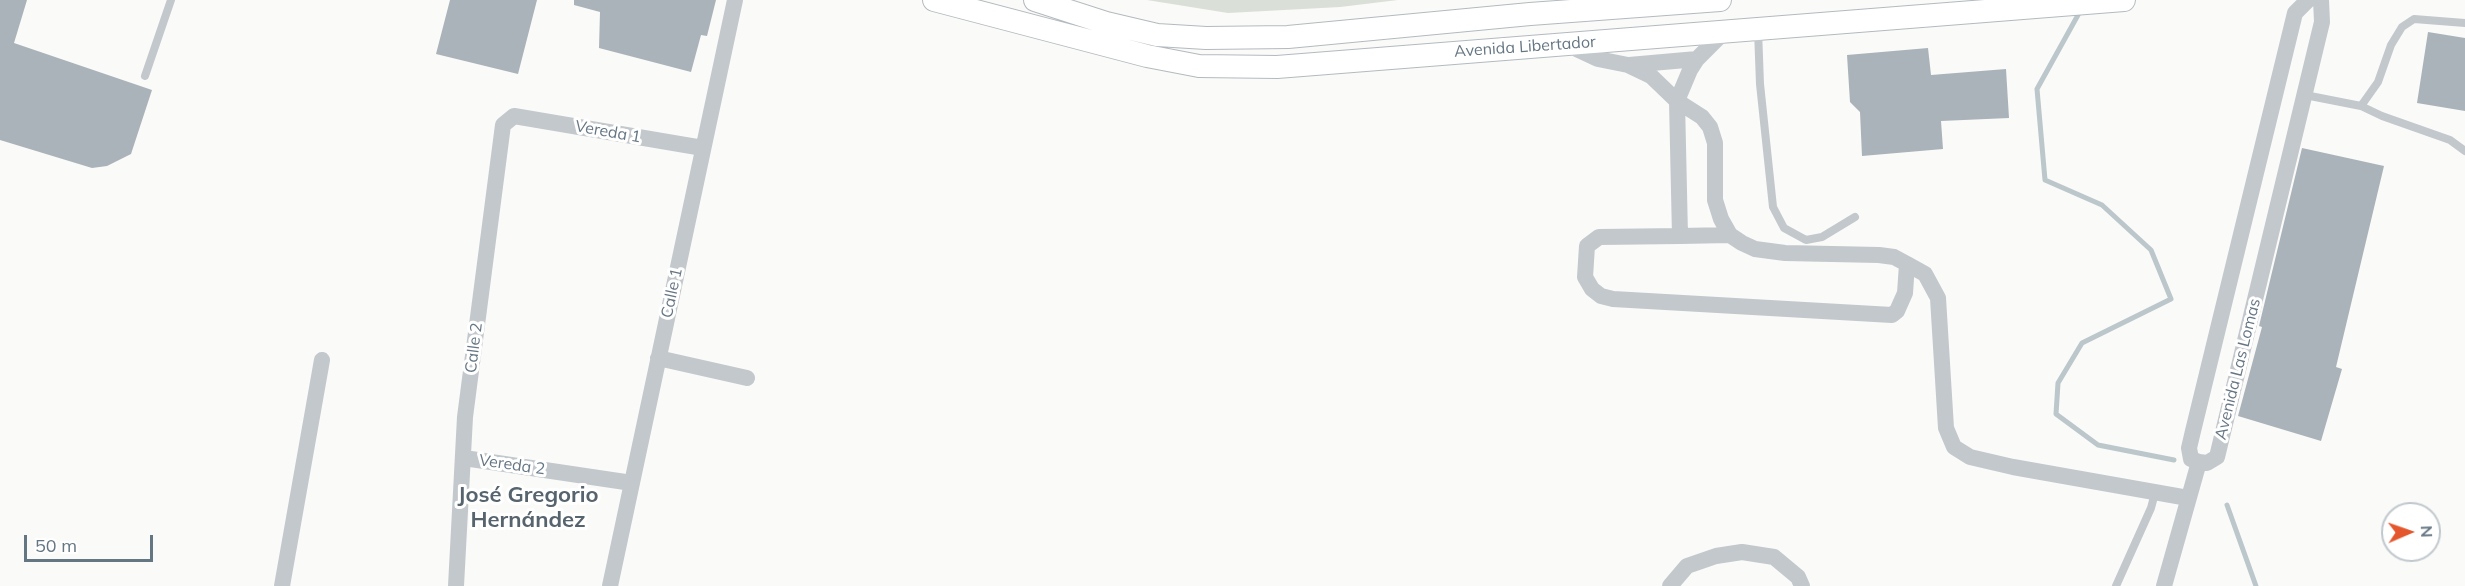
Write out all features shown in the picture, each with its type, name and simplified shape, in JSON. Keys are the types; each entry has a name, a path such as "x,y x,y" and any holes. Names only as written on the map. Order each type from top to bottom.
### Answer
{"main road":[{"name":"Avenida Libertador","path":"934,0 1095,44 1199,66 1277,67 2124,0"},
{"name":"Avenida Libertador","path":"1035,0 1106,23 1157,35 1206,38 1288,37 1530,14 1713,0"}],"street":[{"name":"Calle 1","path":"610,586 735,0"},
{"name":"Avenida Las Lomas","path":"2308,0 2295,12 2193,431 2189,448 2191,459 2199,462 2207,463 2217,457 2322,22 2321,0"},
{"path":"1680,236 1677,101 1697,59 1724,32"},
{"path":"1565,44 1598,59 1628,66 1651,76 1677,101 1702,117 1710,127 1715,143 1715,200 1721,219 1730,235"},
{"path":"1628,66 1697,59"},
{"name":"Vereda 1","path":"513,116 703,148"},
{"name":"Calle 2","path":"456,586 465,417 500,133 503,125 513,116"},
{"path":"1907,264 1905,293 1897,312 1892,315 1613,299 1601,296 1592,289 1585,277 1587,246 1599,237 1730,235 1755,249 1785,253 1894,257 1907,264 1925,274 1938,298 1946,428 1954,447 1970,457 2013,467 2188,498"},
{"path":"658,358 747,378"},
{"path":"282,586 322,360"},
{"name":"Vereda 2","path":"464,458 632,483"},
{"path":"2164,586 2199,462"},
{"path":"1670,586 1687,566 1716,556 1742,552 1774,557 1798,577 1802,586"}],"lane":[{"path":"145,76 171,0"},
{"path":"2361,106 2375,88 2391,45 2402,27 2414,19 2465,23"},
{"path":"1758,29 1760,84 1773,207 1784,228 1806,240 1822,237 1855,216"},
{"path":"2305,95 2361,106 2382,117 2450,140 2465,151"},
{"path":"2116,586 2151,508 2155,493"}],"shaded area":[{"path":"1147,0 1398,0 1340,7 1228,13"}],"building":[{"path":"0,0 27,0 14,43 152,90 131,154 107,166 92,168 0,140"},
{"path":"450,0 537,0 518,74 436,54"},
{"path":"574,0 716,0 707,36 701,35 691,72 599,48 600,12 574,5"},
{"path":"2428,32 2465,38 2465,111 2417,103"},
{"path":"1928,48 1931,75 2006,69 2009,118 1941,121 1943,149 1862,156 1860,112 1850,102 1847,55"},
{"path":"2302,148 2384,166 2336,367 2342,369 2321,441 2238,416 2262,327 2259,326"}],"waterway":[{"path":"2078,15 2037,89 2045,180 2102,205 2151,250 2171,299 2082,343 2058,383 2056,414 2098,445 2174,460"},
{"path":"2227,505 2256,586"}],"district":[{"name":"José Gregorio Hernández","path":"528,508"}]}
